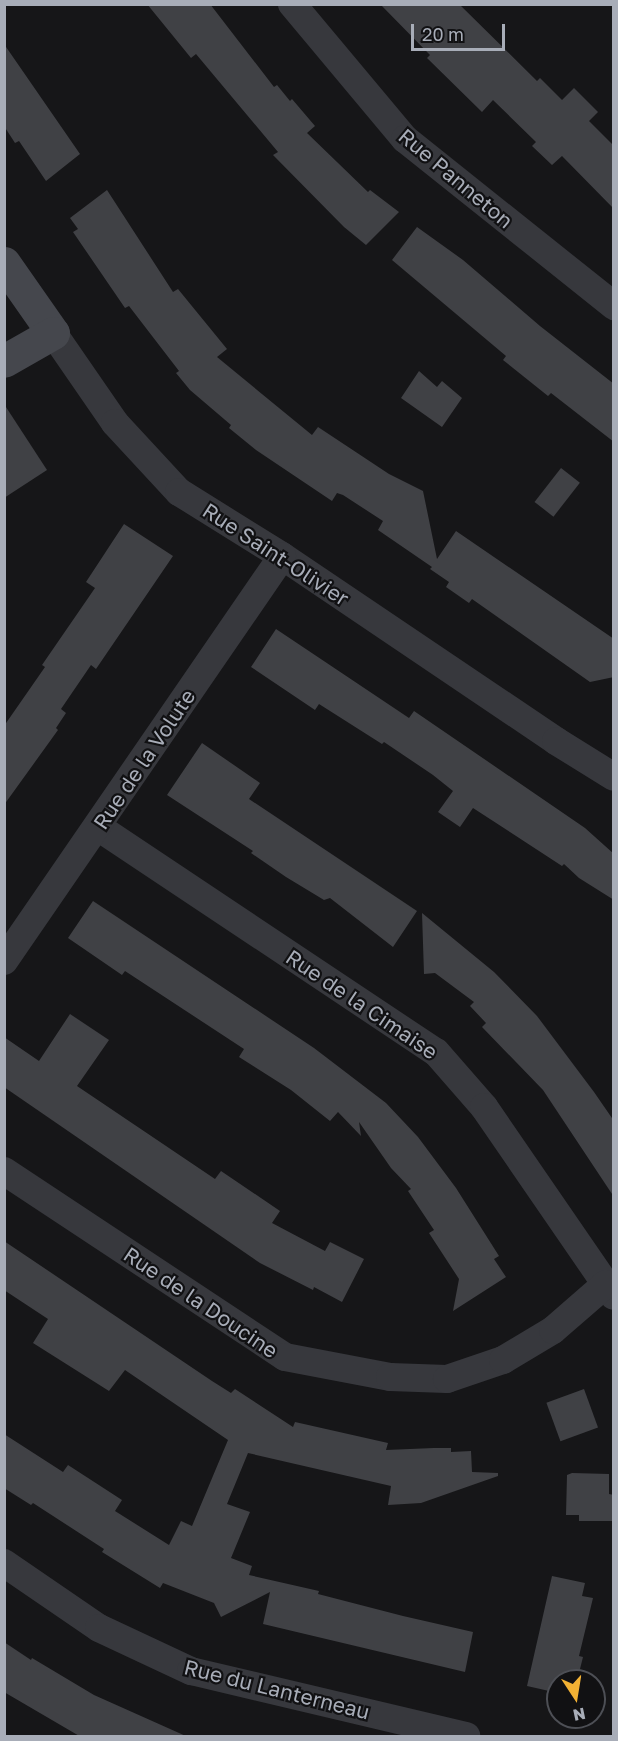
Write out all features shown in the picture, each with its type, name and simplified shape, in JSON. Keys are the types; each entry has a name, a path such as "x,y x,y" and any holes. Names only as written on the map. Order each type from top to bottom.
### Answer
{"street":[{"name":"Rue Panneton","path":"292,4 405,139 614,306"},
{"name":"Rue Saint-Olivier","path":"4,263 115,423 179,492 282,556 556,741 614,777"},
{"path":"4,361 53,333"},
{"name":"Rue de la Volute","path":"4,961 282,556"},
{"name":"Rue de la Cimaise","path":"98,827 436,1052 484,1107 610,1290"},
{"name":"Rue de la Doucine","path":"4,1171 285,1357 355,1371 390,1377 447,1379 503,1360 610,1290"},
{"name":"Rue du Lanterneau","path":"4,1563 99,1628 191,1671 466,1737"}],"building":[{"path":"147,4 210,4 274,87 277,85 290,101 292,99 315,126 307,133 368,192 370,190 399,212 366,245 344,227 273,155 278,152 196,54 191,58"},
{"path":"380,4 459,4 537,81 540,78 562,100 574,88 598,112 589,121 614,146 614,209 562,156 552,165 532,146 536,142 493,100 482,112 427,58 430,55"},
{"path":"4,44 80,154 46,181 19,141 15,143 4,126"},
{"path":"107,190 173,292 178,289 227,349 217,357 312,435 318,427 389,474 423,491 437,559 456,531 614,639 614,677 590,682 472,599 469,603 446,587 449,582 430,569 432,567 378,530 383,521 343,495 337,493 332,501 256,450 229,428 231,425 190,390 176,373 179,371 129,306 125,308 73,232 78,229 70,218"},
{"path":"417,227 463,260 540,326 614,384 614,442 551,393 548,396 503,360 506,356 392,260"},
{"path":"419,371 437,387 442,381 462,398 442,427 401,398"},
{"path":"4,404 47,470 4,498"},
{"path":"561,468 580,483 553,517 535,502"},
{"path":"124,524 173,556 96,669 91,665 61,709 66,713 56,728 58,730 4,805 4,726 45,667 42,665 95,588 86,582"},
{"path":"276,629 409,718 414,711 585,828 614,854 614,900 579,878 564,864 562,866 473,808 460,827 438,812 453,791 433,775 384,742 382,744 319,704 315,710 251,667"},
{"path":"202,743 260,783 249,799 417,911 393,947 330,898 324,900 286,877 251,853 253,851 167,795"},
{"path":"93,901 314,1048 386,1103 418,1137 456,1188 499,1256 494,1259 506,1277 453,1311 459,1279 429,1233 434,1230 408,1191 411,1189 391,1168 359,1122 361,1136 338,1112 330,1121 291,1090 239,1057 244,1049 125,971 122,975 68,938"},
{"path":"422,913 494,972 537,1016 614,1121 614,1197 543,1090 482,1027 486,1023 470,1006 474,1002 435,973 424,974"},
{"path":"70,1014 109,1040 77,1086 215,1179 221,1171 280,1211 272,1223 325,1251 330,1242 364,1259 342,1302 260,1263 4,1087 4,1037 39,1061"},
{"path":"4,1241 212,1381 231,1393 235,1389 293,1427 295,1422 388,1443 386,1450 451,1448 451,1452 471,1451 472,1472 498,1473 498,1476 421,1503 388,1505 391,1486 248,1453 227,1504 250,1512 231,1558 252,1566 249,1575 473,1632 465,1672 263,1624 270,1592 221,1617 214,1603 163,1583 160,1588 102,1552 104,1549 33,1503 31,1505 4,1488 4,1434 63,1472 68,1465 122,1500 115,1511 169,1545 181,1521 192,1526 228,1440 125,1370 109,1391 33,1343 48,1319 4,1290"},
{"path":"584,1389 598,1428 560,1441 546,1403"},
{"path":"572,1473 609,1474 609,1494 614,1495 614,1521 579,1521 579,1515 566,1515 567,1475"},
{"path":"552,1576 585,1583 582,1596 593,1598 579,1656 583,1657 580,1669 546,1669 546,1690 527,1686"},
{"path":"4,1642 31,1660 32,1658 94,1695 188,1737 81,1737 4,1692"}]}
